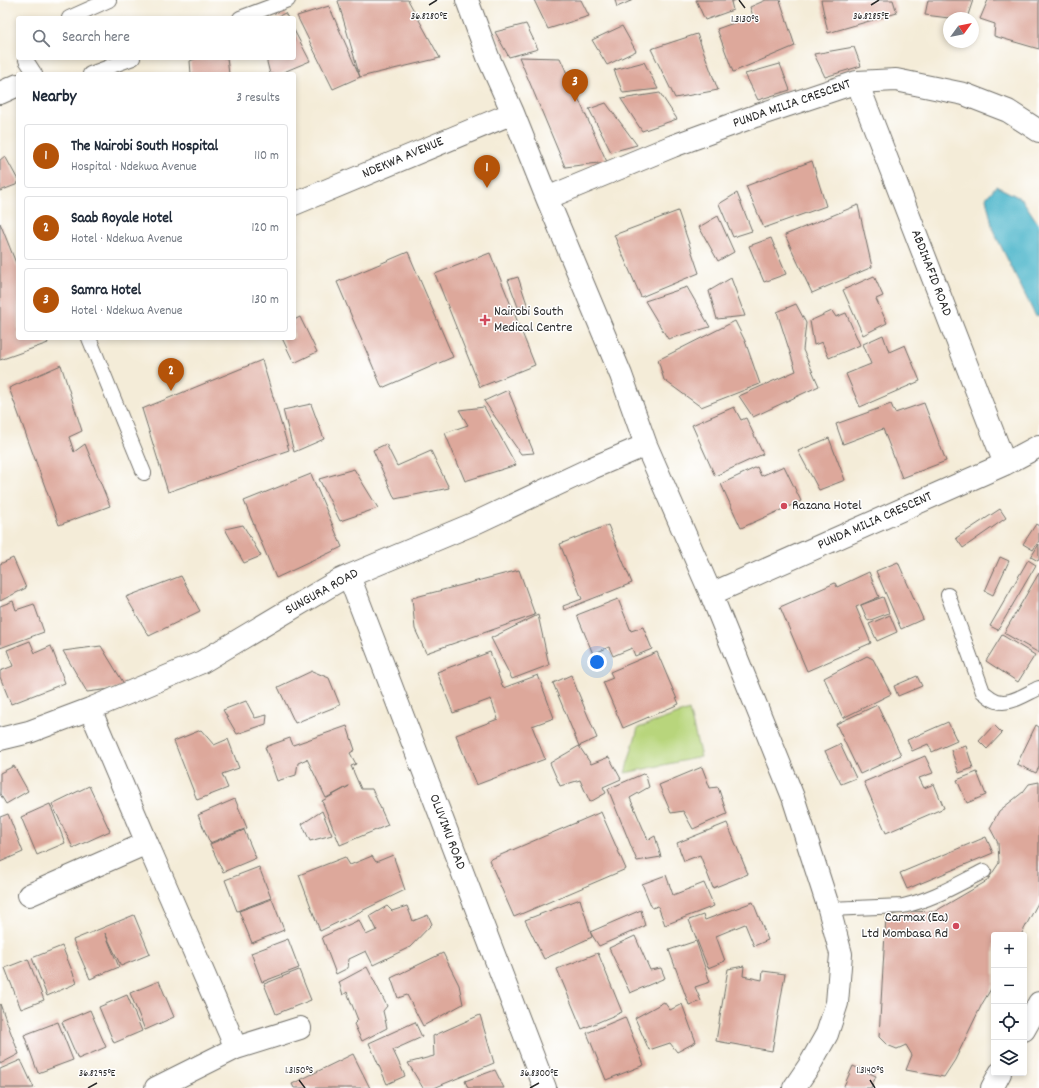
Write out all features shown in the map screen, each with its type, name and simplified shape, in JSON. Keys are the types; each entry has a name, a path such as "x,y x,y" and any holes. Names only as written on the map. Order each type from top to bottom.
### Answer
{"main road":[{"path":"467,0 488,57 513,112 547,198 621,375 646,445 710,594 793,797 830,909 841,954 837,1003 827,1034 809,1066 794,1088"},
{"name":"PUNDA MILIA CRESCENT","path":"547,198 673,146 755,116 857,82 896,80 964,94 1008,111 1039,131"},
{"name":"ABDIHAFID ROAD","path":"857,82 1005,464"},
{"path":"0,93 16,86"},
{"name":"NDEKWA AVENUE","path":"296,203 513,112"},
{"name":"SUNGURA ROAD","path":"0,739 29,732 90,709 202,662 338,581 473,524 592,468 646,445"},
{"name":"PUNDA MILIA CRESCENT","path":"710,594 1005,464 1039,446"},
{"name":"OLUVIMU ROAD","path":"349,576 545,1088"},
{"path":"90,709 236,1048"},
{"path":"28,895 147,843"},
{"path":"1027,1025 1039,1003"},
{"path":"156,1088 236,1048 300,1028"},
{"path":"992,1088 998,1076"}],"lane":[{"path":"73,16 109,0"},
{"path":"245,16 288,0"},
{"path":"26,60 34,72"},
{"path":"95,72 128,60"},
{"path":"90,340 144,473"},
{"path":"948,595 983,692 992,699 1003,702 1015,700 1039,688"},
{"path":"830,909 903,906 914,904 927,900 984,871"}],"green space":[{"path":"689,710 701,757 625,773 638,728"}],"water":[{"path":"996,186 1022,199 1039,225 1039,316 1035,315 993,230 986,198"}],"building":[{"path":"408,0 440,58 360,77 338,1"},
{"path":"534,0 581,0 589,16 548,29"},
{"path":"615,0 633,0 617,7"},
{"path":"696,0 736,0 731,2 733,10 705,20"},
{"path":"766,0 780,0 795,46 733,72 717,29 753,16 750,7"},
{"path":"821,0 893,0 897,13 828,33"},
{"path":"928,0 973,0 969,12 943,12 943,17 925,15"},
{"path":"988,0 1039,0 1039,49 994,36 995,24 980,19"},
{"path":"329,6 360,77 333,89 297,16"},
{"path":"285,13 287,16 279,16"},
{"path":"526,24 538,49 509,57 495,32"},
{"path":"622,26 636,51 607,65 592,40"},
{"path":"296,34 310,61 284,72 270,72 266,60 296,60"},
{"path":"697,34 718,90 675,98 651,49"},
{"path":"854,47 861,66 825,77 814,54"},
{"path":"519,57 560,58 607,162 565,167"},
{"path":"227,60 229,72 191,72 190,61"},
{"path":"644,62 658,89 623,93 614,70"},
{"path":"780,64 790,90 758,100 745,74"},
{"path":"660,93 677,119 642,131 621,99"},
{"path":"606,103 637,145 611,152 589,109"},
{"path":"5,156 16,176 16,185 0,191 0,160"},
{"path":"812,161 826,206 764,228 746,186"},
{"path":"737,193 752,231 733,237 719,204"},
{"path":"858,205 872,267 812,293 785,235"},
{"path":"678,211 699,273 641,297 614,235"},
{"path":"718,216 734,252 718,261 699,227"},
{"path":"0,223 16,263 16,340 47,340 48,343 0,360"},
{"path":"771,238 786,274 764,282 749,246"},
{"path":"408,252 453,357 382,388 337,282"},
{"name":"Nairobi South Medical Centre","path":"490,253 535,365 480,387 435,274"},
{"path":"874,276 883,296 876,299 887,323 863,335 843,290"},
{"path":"518,277 528,307 518,307 508,280"},
{"path":"731,278 745,316 717,319 709,291"},
{"path":"687,287 710,327 668,339 645,301"},
{"path":"796,304 806,323 803,350 819,386 753,417 739,396 796,371 777,312"},
{"path":"832,311 836,317 846,313 860,345 829,358 822,342 814,345 810,321"},
{"path":"300,317 317,352 294,363 283,340 296,340 296,319"},
{"path":"735,321 745,341 760,384 701,407 664,380 658,360"},
{"path":"883,335 889,352 905,345 920,381 860,407 846,374 871,364 863,344"},
{"path":"262,360 289,450 168,492 142,409"},
{"path":"61,365 82,431 69,437 74,452 85,444 110,506 59,525 9,388"},
{"path":"508,390 534,453 521,454 484,401"},
{"path":"924,403 946,461 902,478 883,429 843,444 836,424 891,404 895,413"},
{"path":"311,404 324,439 294,452 283,410"},
{"path":"484,407 516,465 465,481 445,433 468,425 459,410"},
{"path":"734,407 741,420 746,418 763,454 715,476 692,425"},
{"path":"829,438 845,480 819,490 798,451"},
{"path":"386,444 397,466 431,451 449,488 395,499 373,450"},
{"path":"784,466 801,501 741,528 721,484 757,467 761,476"},
{"path":"354,469 378,508 340,521 319,479"},
{"path":"311,474 342,547 276,578 244,501"},
{"path":"1000,509 1006,518 963,548 956,538"},
{"path":"1036,524 1039,526 1039,541 1033,550 1023,544"},
{"path":"243,525 261,556 244,563 225,529"},
{"path":"608,525 632,583 564,610 563,606 582,599 560,544"},
{"path":"1039,544 1039,559 1038,561 1031,557"},
{"path":"1000,557 1009,561 993,595 985,591"},
{"path":"13,558 26,588 0,601 0,564"},
{"path":"1028,560 1036,565 998,630 990,626"},
{"path":"898,562 923,619 901,629 876,571"},
{"path":"519,570 535,615 426,653 415,629 412,598"},
{"path":"869,572 879,597 856,607 871,643 807,671 780,607 835,583 837,587"},
{"path":"1039,573 1039,653 1004,633"},
{"path":"181,576 200,611 149,636 126,597"},
{"path":"883,597 889,613 868,621 861,605"},
{"path":"618,599 631,631 643,627 652,649 635,656 632,648 613,656 609,647 593,654 577,615"},
{"path":"13,601 16,610 34,604 44,632 0,648 0,606"},
{"path":"538,615 549,665 512,679 491,638"},
{"path":"890,615 897,632 877,641 869,624"},
{"path":"1002,635 1035,655 1018,682 986,661"},
{"path":"30,641 35,653 51,646 65,683 11,704 0,677 0,671 13,666 7,650"},
{"path":"101,646 126,687 87,692 63,651"},
{"path":"490,652 503,688 538,675 554,718 532,726 545,759 476,785 456,735 498,719 491,699 453,713 437,672"},
{"path":"657,652 679,704 623,728 603,682 613,678 610,672"},
{"path":"867,656 873,659 891,694 843,718 824,678"},
{"path":"312,671 329,678 340,705 295,723 278,687"},
{"path":"571,675 597,738 579,746 553,683"},
{"path":"917,676 922,686 898,696 894,686"},
{"path":"246,701 255,718 267,715 266,724 237,734 223,710"},
{"path":"877,705 901,755 860,774 836,724"},
{"path":"948,722 957,741 932,752 928,744 912,751 907,740"},
{"path":"994,725 1002,733 987,749 979,741"},
{"path":"1036,725 1039,727 1039,767 1036,773 1017,764"},
{"path":"347,726 355,750 350,753 356,764 351,766 361,789 372,789 388,825 340,845 322,801 349,786 326,798 307,759 298,763 296,775 277,781 265,747 290,738 293,745"},
{"path":"201,730 214,745 228,739 239,768 222,774 228,788 197,800 174,741"},
{"path":"840,744 856,778 841,784 825,751"},
{"path":"579,746 591,764 609,757 621,779 603,787 606,793 590,802 580,780 560,786 550,763"},
{"path":"966,746 973,768 959,773 951,750"},
{"path":"925,756 933,773 919,778 924,788 934,784 944,808 886,833 864,782"},
{"path":"14,766 28,791 6,804 0,794 0,773"},
{"path":"702,767 710,788 718,787 727,814 693,829 683,811 671,813 659,785"},
{"path":"977,772 986,795 967,803 957,780"},
{"path":"645,773 649,787 630,798 648,840 655,836 661,857 637,861 608,789"},
{"name":"Carmax (Ea) Ltd Mombasa Rd","path":"1039,782 1039,901 1023,932 991,932 991,989 982,1004 955,1060 944,1077 906,1070 912,1055 906,1045 897,1049 887,1045 879,1037 886,916 910,911 934,912 987,881 999,863 998,843 990,828 999,811 1023,792 1029,784"},
{"path":"89,786 110,831 73,848 52,804"},
{"path":"235,799 247,828 210,843 198,815"},
{"path":"50,804 65,843 37,855 21,817"},
{"path":"322,811 332,835 310,841 302,824"},
{"path":"601,812 626,869 514,917 489,860"},
{"path":"8,814 23,852 0,862 0,817"},
{"path":"727,823 748,874 713,888 700,855 684,861 677,843"},
{"path":"244,830 256,858 223,872 210,844"},
{"path":"986,837 993,853 907,889 900,873"},
{"path":"393,855 405,890 320,931 299,875 345,857 350,865 372,856 376,862"},
{"path":"259,867 271,898 237,911 225,880"},
{"path":"666,875 673,895 704,883 714,906 665,925 658,906 652,908 642,884"},
{"path":"272,899 284,930 252,943 239,911"},
{"path":"580,899 592,937 544,959 525,920"},
{"path":"753,902 768,940 754,946 745,924 716,936 725,961 708,968 689,920 703,915 705,920"},
{"path":"387,906 392,911 407,906 413,921 428,915 432,924 410,947 373,965 366,951 349,959 348,968 336,974 322,937 359,920 366,935 377,930 370,916"},
{"path":"641,910 645,926 599,946 590,932"},
{"path":"134,915 150,954 121,966 105,933 119,967 90,979 73,940"},
{"path":"635,936 650,970 661,968 665,978 630,993 609,948"},
{"path":"288,939 299,968 262,982 251,953"},
{"path":"696,941 710,982 695,987 701,1001 689,1005 669,950"},
{"path":"62,946 77,983 47,996 32,958"},
{"path":"443,953 459,985 463,1004 423,1026 407,995 398,998 391,978"},
{"path":"598,953 622,1012 582,1029 557,969"},
{"path":"28,959 44,1000 21,1009 5,968"},
{"path":"744,966 743,976 762,980 763,971 785,974 772,1051 716,1041 728,969"},
{"path":"367,967 387,1006 383,1011 387,1028 362,1041 354,1024 358,1020 347,992 343,995 339,982"},
{"path":"299,970 311,1000 276,1014 264,984"},
{"path":"159,981 174,1017 145,1030 130,993"},
{"path":"127,995 142,1031 114,1043 99,1007"},
{"path":"664,1002 670,1010 682,1004 696,1042 677,1052 670,1043 649,1050 635,1018"},
{"path":"0,1004 19,1054 0,1064"},
{"path":"90,1010 106,1047 78,1059 62,1022"},
{"path":"480,1015 494,1063 434,1088 423,1088 408,1063 434,1056 433,1036"},
{"path":"625,1017 644,1065 606,1080 587,1033"},
{"path":"58,1022 73,1060 38,1073 24,1035"},
{"path":"415,1022 422,1037 393,1050 405,1076 387,1084 369,1043"},
{"path":"353,1054 370,1088 294,1088 292,1084"},
{"path":"21,1060 34,1088 0,1088 0,1069"},
{"path":"853,1066 876,1076 871,1088 843,1088"},
{"path":"495,1070 504,1088 468,1088 465,1081"}],"place":[{"name":"Samra Hotel","path":"575,102"},
{"name":"The Nairobi South Hospital","path":"487,188"},
{"name":"Nairobi South Medical Centre","path":"485,320"},
{"name":"Saab Royale Hotel","path":"171,391"},
{"name":"Razana Hotel","path":"784,506"},
{"name":"Carmax (Ea) Ltd Mombasa Rd","path":"956,926"}]}
